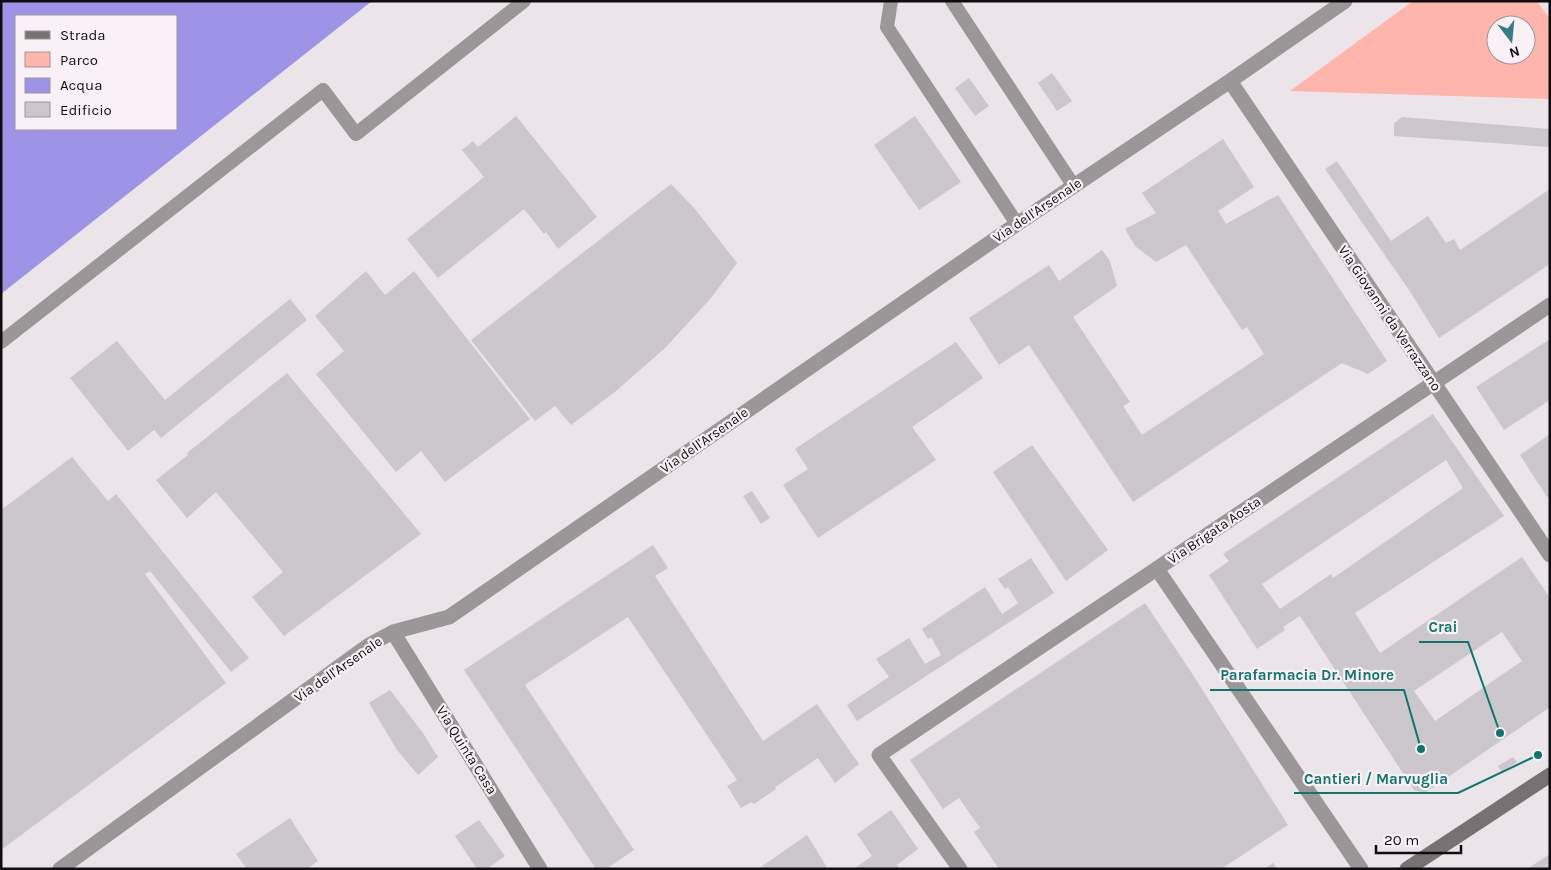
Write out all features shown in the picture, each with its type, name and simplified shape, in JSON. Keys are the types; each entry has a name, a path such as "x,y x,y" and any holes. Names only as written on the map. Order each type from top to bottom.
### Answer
{"main road":[{"path":"1407,869 1550,775"}],"street":[{"name":"Via dell'Arsenale","path":"60,869 369,645 393,632 449,618 1073,185 1230,81 1346,1"},
{"name":"Via Giovanni da Verrazzano","path":"1230,81 1550,555"},
{"name":"Via Brigata Aosta","path":"960,869 879,755 1550,305"},
{"path":"1157,569 1361,869"},
{"name":"Via Quinta Casa","path":"393,632 540,869"}],"lane":[{"path":"1,342 323,90 356,134 524,1"},
{"path":"891,1 887,27 1017,224"},
{"path":"952,1 1073,185"}],"green space":[{"path":"1413,1 1537,1 1550,19 1550,99 1290,91"}],"water":[{"path":"1,1 372,1 1,294"}],"building":[{"path":"1052,73 1072,101 1057,111 1038,83"},
{"path":"969,78 989,106 975,116 955,88"},
{"path":"516,116 597,217 558,249 546,232 544,234 524,209 438,278 407,239 484,177 462,150 473,141 478,147"},
{"path":"915,116 961,182 919,210 874,145"},
{"path":"1402,117 1550,129 1550,147 1394,136 1394,123"},
{"path":"1223,139 1254,187 1218,211 1226,224 1278,195 1387,361 1368,374 1342,363 1133,502 1029,345 999,365 969,318 1049,265 1059,281 1102,250 1110,261 1117,286 1073,317 1130,402 1123,406 1142,435 1264,354 1247,327 1242,330 1186,245 1156,262 1135,246 1125,229 1156,213 1142,193"},
{"path":"1337,161 1391,241 1428,216 1446,243 1454,239 1460,250 1550,189 1550,264 1439,338 1409,290 1325,169"},
{"path":"671,184 695,209 737,263 711,298 665,348 616,391 571,425 555,406 535,421 471,340"},
{"path":"366,271 385,295 414,271 530,419 445,482 421,451 396,472 316,374 344,351 315,316"},
{"path":"290,299 307,320 161,438 154,430 128,451 70,378 117,341 165,400"},
{"path":"1550,339 1550,400 1504,430 1476,387"},
{"path":"956,342 983,378 912,427 936,460 818,538 783,485 808,469 795,449"},
{"path":"287,373 421,534 284,636 252,597 283,572 216,492 187,518 156,480"},
{"path":"1433,414 1504,516 1355,613 1380,653 1522,557 1550,598 1550,707 1425,793 1414,790 1300,616 1283,627 1285,630 1257,649 1209,575 1229,561 1223,554","holes":["1446,460 1463,488 1333,578 1331,574 1280,609 1262,584","1502,632 1522,661 1435,721 1414,691"]},
{"path":"1550,434 1550,495 1547,497 1520,455"},
{"path":"1032,445 1108,550 1066,581 993,472"},
{"path":"72,457 108,501 116,494 249,658 231,672 150,571 145,574 226,683 1,850 1,510"},
{"path":"752,491 770,518 761,524 743,496"},
{"path":"653,545 668,568 655,576 763,741 817,704 859,764 835,783 818,758 775,787 776,789 754,804 751,802 741,808 727,786 737,780 628,617 525,685 634,850 606,869 596,869 464,670"},
{"path":"1031,558 1054,593 857,721 847,705 889,677 876,659 909,638 925,664 941,655 931,637 928,639 922,629 985,587 1002,614 1018,603 1008,587 1005,589 998,579"},
{"path":"1145,603 1288,825 1221,869 999,869 974,832 980,828 959,798 943,809 910,760"},
{"path":"390,690 423,733 438,757 418,775 397,750 369,703"},
{"path":"1513,757 1517,762 1502,772 1498,766"},
{"path":"891,810 918,849 897,865 899,869 854,869 872,856 857,834"},
{"path":"290,818 318,861 307,869 247,869 236,854"},
{"path":"479,820 505,856 487,869 477,869 455,836"},
{"path":"807,835 828,869 758,869"},
{"path":"1550,854 1550,869 1527,869"},
{"path":"1273,863 1277,869 1264,869"}],"place":[{"name":"Crai","path":"1500,733"},
{"name":"Parafarmacia Dr. Minore","path":"1421,749"},
{"name":"Cantieri / Marvuglia","path":"1538,755"}]}
